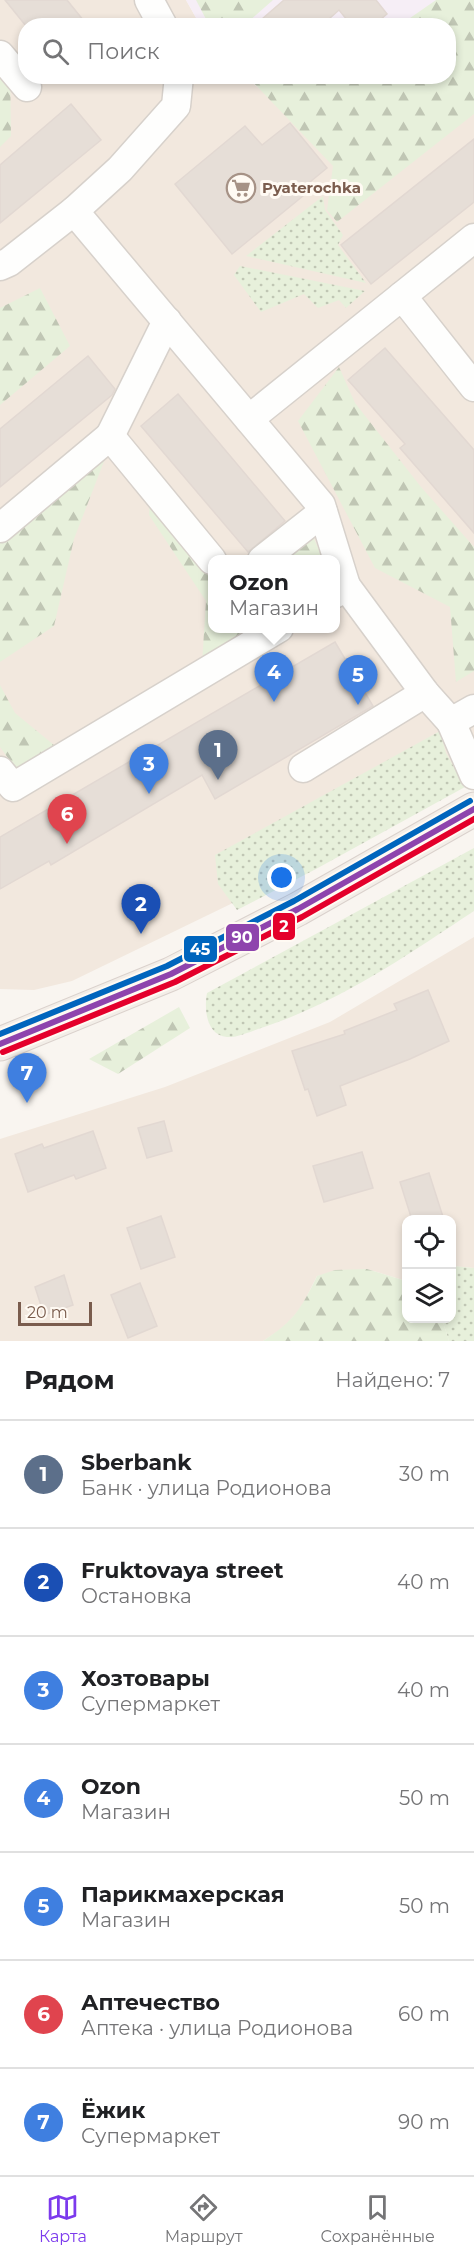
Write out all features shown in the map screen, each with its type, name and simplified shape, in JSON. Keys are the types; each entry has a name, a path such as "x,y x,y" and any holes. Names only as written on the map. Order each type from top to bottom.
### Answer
{"main road":[{"path":"0,1044 171,974 298,909 474,809"}],"street":[{"path":"149,0 159,18"},
{"path":"0,55 18,76"},
{"path":"0,266 9,262 74,211 120,169 176,106 178,84"},
{"path":"74,211 321,505 332,555"},
{"path":"249,419 474,238"},
{"path":"402,296 474,387"},
{"path":"0,528 110,436 167,321"},
{"path":"110,436 209,555"},
{"path":"268,555 323,512"},
{"path":"340,590 424,693 463,715 474,775"},
{"path":"0,771 14,787 271,633"},
{"path":"303,768 424,693"}],"shaded area":[{"path":"0,0 186,0 196,18 18,18 18,84 254,84 338,153 437,84 456,84 456,66 474,45 474,776 361,841 72,981 34,990 0,989"},
{"path":"186,0 474,0 456,18 196,18"},
{"path":"474,937 474,1268 456,1266 456,1215 402,1215 402,1280 367,1269 317,1276 301,1308 283,1328 263,1341 0,1341 0,1139 165,1087 330,1022"}],"green space":[{"path":"196,0 273,0 252,18 205,18"},
{"path":"436,0 474,0 474,114 337,222 327,210 333,166 255,84 456,84 456,18 410,18"},
{"path":"0,50 10,64 11,136 0,147"},
{"path":"323,196 325,210 343,235 338,245 366,283 246,256"},
{"path":"240,266 365,291 346,308 339,300 318,308 304,294 261,312 234,275"},
{"path":"40,288 70,346 0,405 0,308"},
{"path":"339,367 355,403 421,487 474,547 474,671 456,682 450,607 375,568 298,421"},
{"path":"108,451 74,539 54,626 0,662 0,542"},
{"path":"150,497 208,556 208,633 249,633 202,664 206,601 149,515"},
{"path":"306,521 321,555 273,555"},
{"path":"0,685 15,713 77,764 32,791 0,747"},
{"path":"440,731 446,753 465,787 237,910 218,884 215,855"},
{"path":"474,848 474,911 370,978 316,1006 287,1019 234,1037 215,1032 206,1013 207,993"},
{"path":"179,1007 190,1028 118,1074 89,1059"},
{"path":"456,1266 474,1268 474,1341 449,1341 443,1323 456,1323"},
{"path":"367,1269 402,1280 402,1323 443,1323 449,1341 263,1341 296,1313 317,1276 335,1270"}],"building":[{"path":"5,0 67,0 82,18 20,18"},
{"path":"284,0 376,0 387,14 382,18 346,18 339,10 330,18 263,18"},
{"path":"71,104 101,140 0,223 0,165"},
{"name":"Pyaterochka","path":"290,123 327,168 299,191 303,196 232,254 175,184 245,126 262,145"},
{"path":"474,139 474,202 371,284 341,245"},
{"path":"385,348 474,450 474,533 400,448 405,444 348,380"},
{"path":"88,356 115,389 112,395 0,487 0,429"},
{"path":"178,394 285,521 248,552 141,426"},
{"path":"335,642 373,706 215,799 202,775 51,865 49,861 0,889 0,837"},
{"path":"428,990 449,1041 340,1086 346,1105 317,1116 308,1089 305,1090 292,1051 345,1034 344,1031 397,1010 394,1004"},
{"path":"164,1121 172,1151 147,1158 138,1128"},
{"path":"93,1131 106,1168 76,1179 74,1175 28,1192 15,1154 42,1144 44,1148"},
{"path":"362,1152 373,1188 324,1202 313,1166"},
{"path":"429,1173 442,1215 410,1215 400,1182"},
{"path":"161,1216 175,1257 141,1269 127,1228"},
{"path":"64,1275 73,1305 44,1315 35,1287"},
{"path":"140,1283 157,1326 128,1338 111,1295"}],"transit line":[{"name":"45","path":"0,1034 167,966 294,901 470,801"},
{"name":"90","path":"0,1044 171,974 298,909 474,809"},
{"name":"2","path":"3,1052 175,982 302,917 474,819"}],"place":[{"name":"Pyaterochka","path":"241,188"},
{"name":"Ozon","path":"274,702"},
{"name":"Парикмахерская","path":"358,705"},
{"name":"Sberbank","path":"218,780"},
{"name":"Хозтовары","path":"149,794"},
{"name":"Аптечество","path":"67,844"},
{"name":"Fruktovaya street","path":"141,934"},
{"name":"Ёжик","path":"27,1103"}]}
